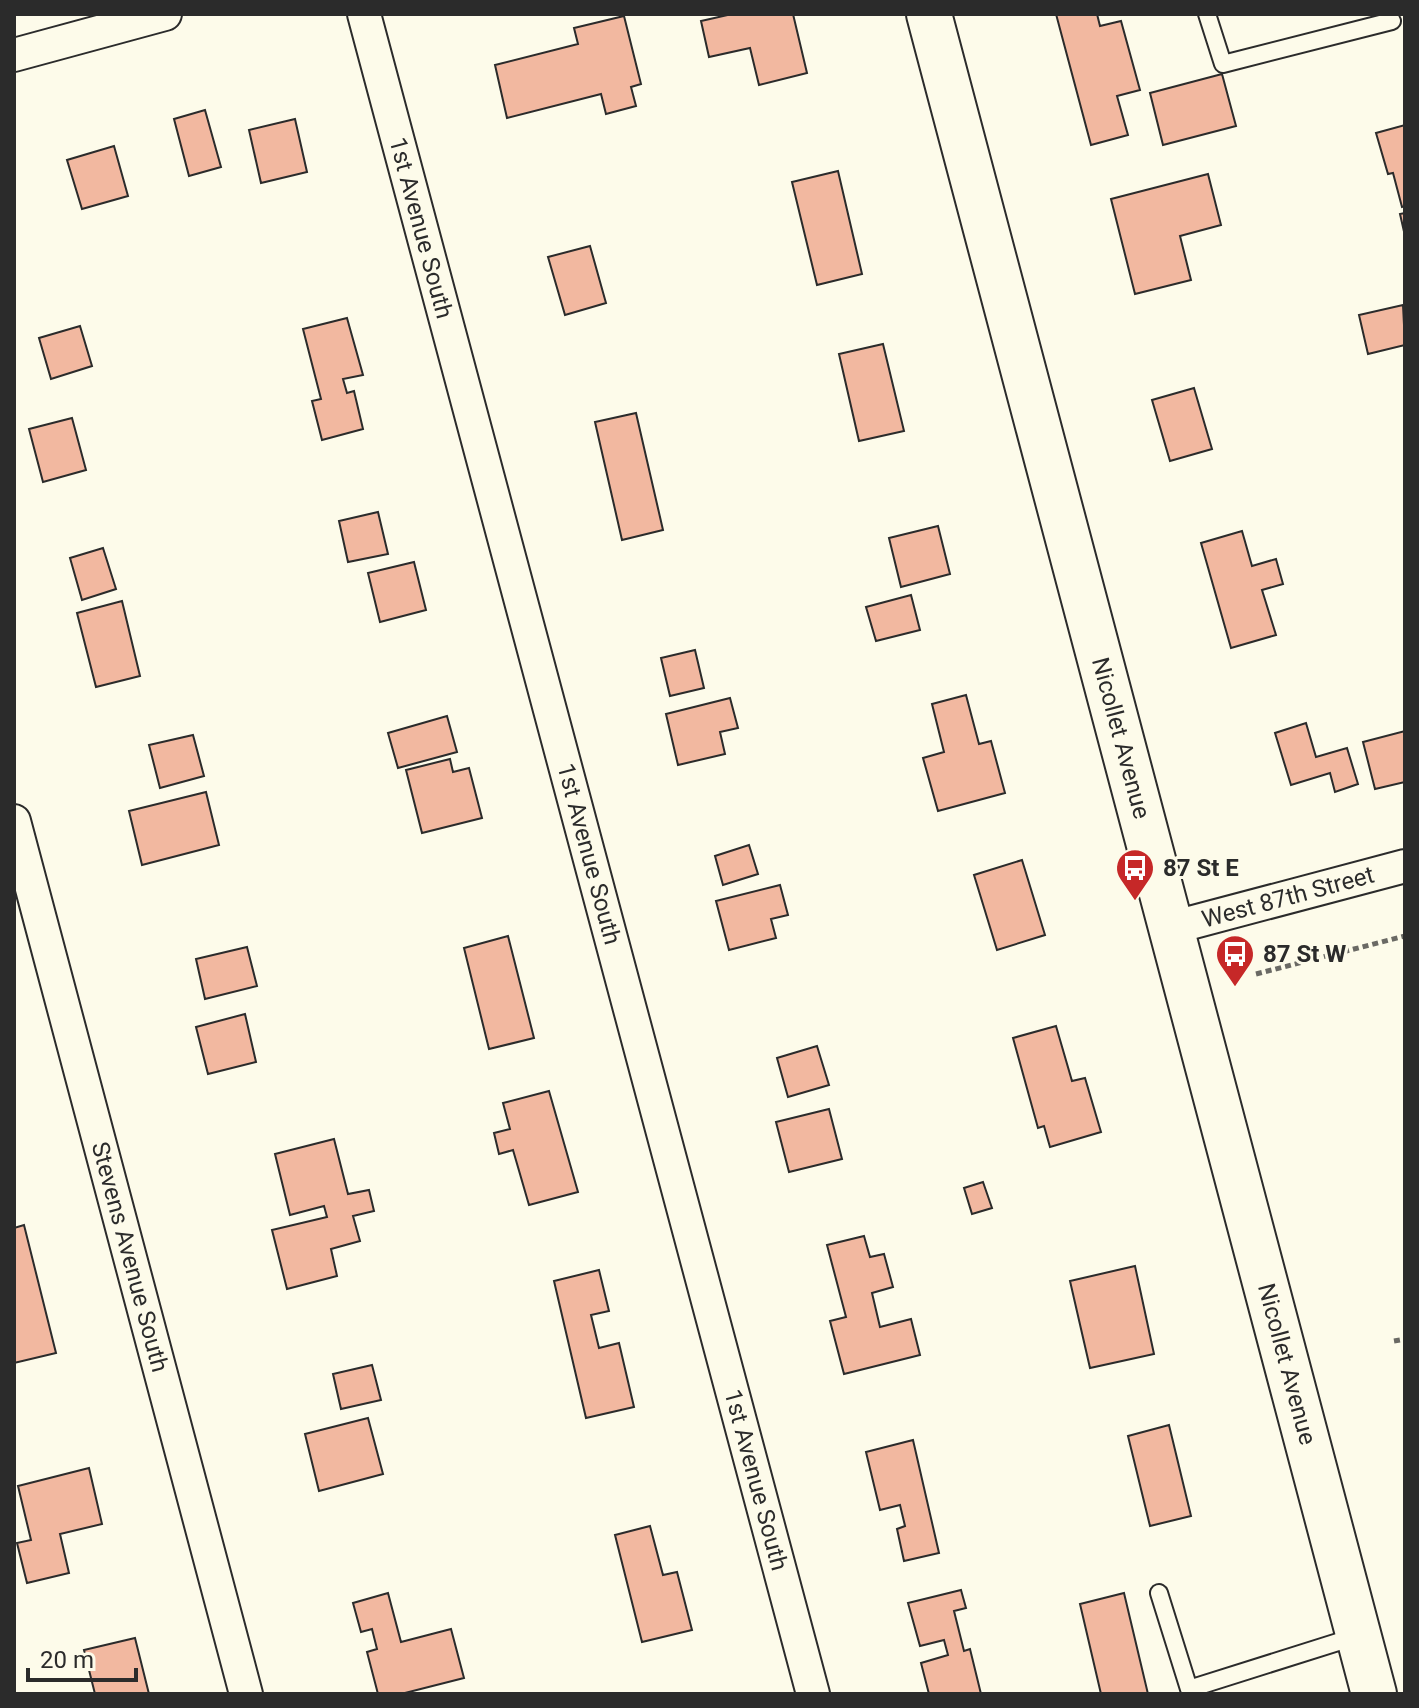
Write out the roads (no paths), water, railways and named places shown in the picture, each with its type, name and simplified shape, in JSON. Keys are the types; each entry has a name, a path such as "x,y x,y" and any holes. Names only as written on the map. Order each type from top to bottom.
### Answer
{"main road":[{"name":"Nicollet Avenue","path":"929,14 1374,1694"},
{"path":"1358,1635 1385,1694"}],"street":[{"path":"14,55 165,14"},
{"name":"1st Avenue South","path":"364,14 813,1694"},
{"name":"Stevens Avenue South","path":"14,821 246,1694"},
{"name":"West 87th Street","path":"1171,928 1405,866"}],"lane":[{"path":"1207,14 1223,64 1392,21"},
{"path":"1159,1593 1189,1689 1358,1635"}],"place":[{"name":"87 St E","path":"1135,902"},
{"name":"87 St W","path":"1235,988"}]}
